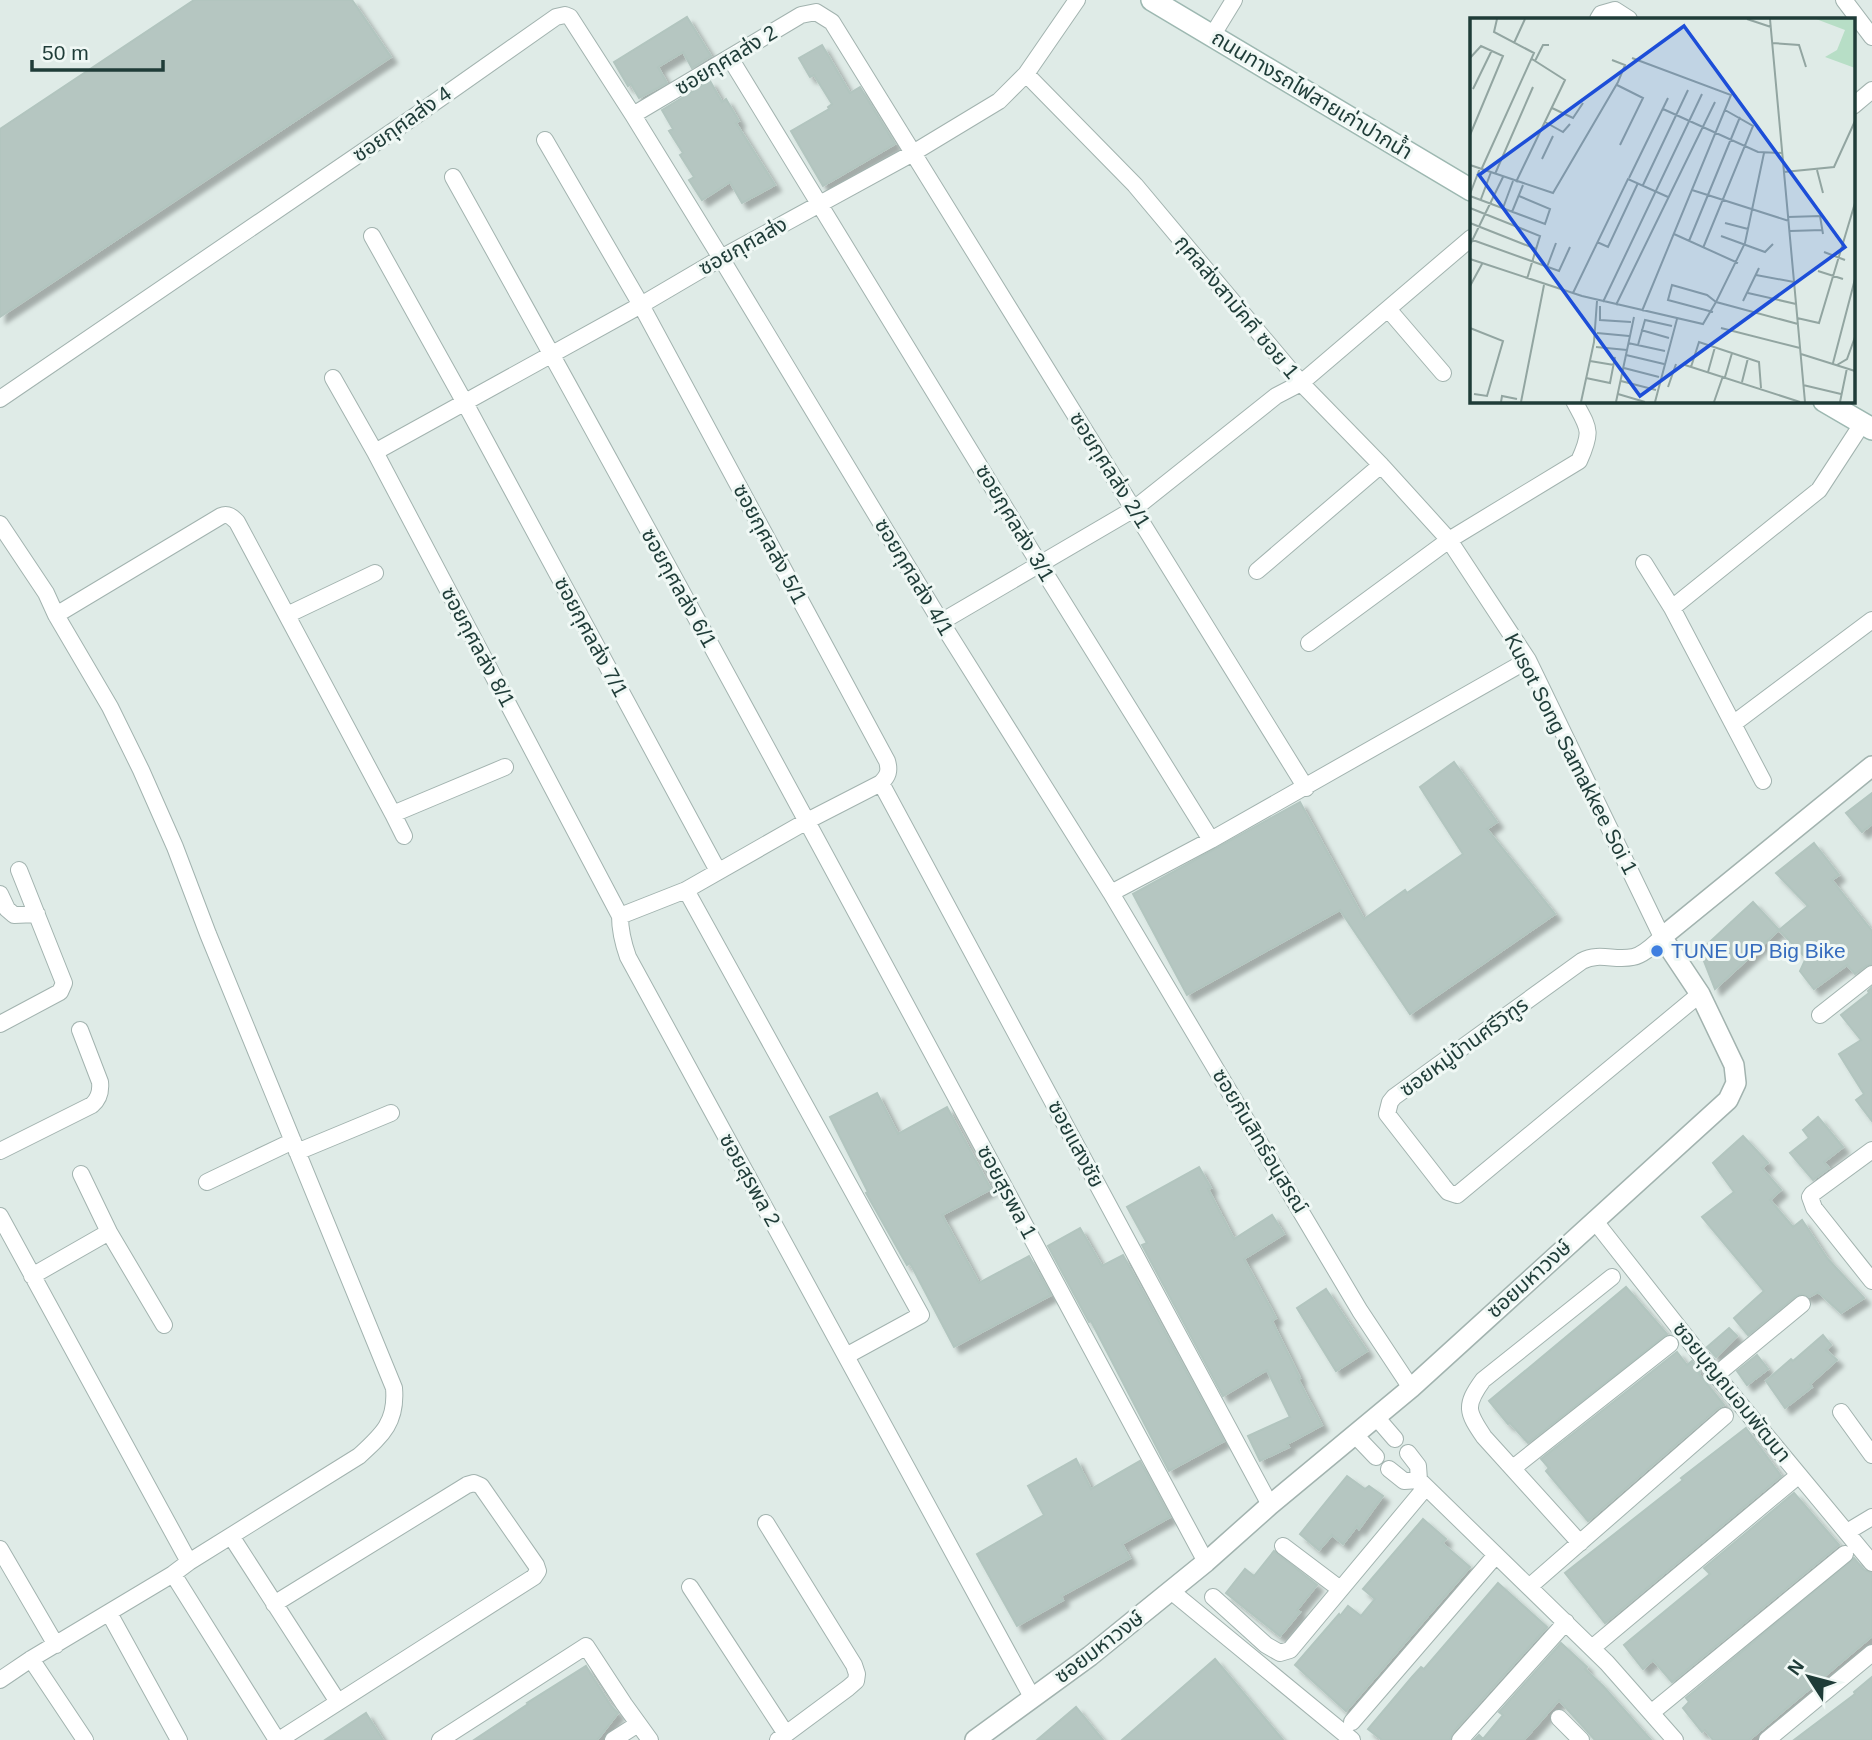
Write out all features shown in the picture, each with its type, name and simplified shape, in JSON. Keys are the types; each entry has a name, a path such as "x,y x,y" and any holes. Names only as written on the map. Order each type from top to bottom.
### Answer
{"main road":[{"name":"ถนนทางรถไฟสายเก่าปากน้ำ","path":"1152,0 1470,189"},
{"path":"1826,402 1867,426"}],"street":[{"name":"ซอยกุศลส่ง","path":"375,452 913,153 999,101 1026,74 1077,0"},
{"path":"1212,36 1234,0"},
{"path":"1844,0 1872,37"},
{"path":"1599,18 1601,14 1615,10 1627,18"},
{"name":"ซอยกุศลส่ง 2","path":"633,115 801,15 816,12 832,22 913,153"},
{"name":"ซอยกุศลส่ง 4","path":"0,399 561,15 570,17 575,22 721,258"},
{"name":"ซอยกุศลส่ง 3/1","path":"730,58 1211,840"},
{"name":"กุศลส่งสามัคคี ซอย 1","path":"1026,74 1135,185 1301,383 1450,540"},
{"path":"1854,105 1872,90"},
{"name":"ซอยกุศลส่ง 5/1","path":"545,140 641,305 887,761 889,770 881,783"},
{"name":"ซอยกุศลส่ง 2/1","path":"913,153 1306,788"},
{"name":"ซอยกุศลส่ง 6/1","path":"453,177 807,821"},
{"name":"ซอยกุศลส่ง 7/1","path":"372,236 718,872"},
{"path":"941,622 1134,509 1276,396 1301,383 1470,239"},
{"name":"ซอยกุศลส่ง 4/1","path":"721,258 941,622 1111,893"},
{"path":"1388,309 1443,373"},
{"name":"ซอยกุศลส่ง 8/1","path":"333,378 375,452 620,916"},
{"path":"1309,643 1450,540 1579,461 1589,440 1587,426 1575,402"},
{"path":"1672,608 1819,490 1867,426"},
{"path":"1258,571 1381,466"},
{"path":"56,615 221,516 228,515 237,522 404,836"},
{"path":"0,524 46,593 110,707 147,783 394,1388 395,1402 382,1436 359,1456 0,1680"},
{"name":"Kusot Song Samakkee Soi 1","path":"1450,540 1528,660 1662,937"},
{"path":"1644,563 1672,608 1763,781"},
{"path":"287,615 375,573"},
{"path":"1733,724 1872,620"},
{"path":"1111,893 1306,788 1528,660"},
{"path":"1662,937 1872,766"},
{"path":"394,814 505,767"},
{"path":"620,916 687,890 807,821 881,783"},
{"name":"ซอยแสงชัย","path":"881,783 1270,1505"},
{"name":"ซอยสุรพล 1","path":"807,821 1206,1562"},
{"path":"0,1024 60,992 64,983 19,870"},
{"path":"687,890 921,1315 846,1356"},
{"name":"ซอยกันสิทธ์อนุสรณ์","path":"1111,893 1360,1311 1410,1388"},
{"path":"0,894 7,909 14,915 37,914"},
{"name":"ซอยสุรพล 2","path":"620,916 620,933 628,957 1032,1697"},
{"name":"ซอยมหาวงษ์","path":"975,1740 1090,1656 1206,1562 1410,1388 1728,1100 1736,1083 1734,1065 1699,994 1662,937"},
{"name":"ซอยหมู่บ้านศรีวิฑูร","path":"1662,937 1635,957 1619,959 1591,956 1582,961 1395,1097 1390,1102 1387,1114 1448,1192 1457,1195 1699,994"},
{"path":"1820,1015 1872,974"},
{"path":"0,1151 96,1102 100,1082 80,1030"},
{"path":"206,1182 391,1113"},
{"path":"1872,1150 1810,1197 1814,1208 1872,1281"},
{"path":"81,1174 109,1232 164,1325"},
{"path":"0,1216 189,1562"},
{"name":"ซอยบุญถนอมพัฒนา","path":"1594,1220 1716,1375 1872,1563"},
{"path":"32,1276 109,1232"},
{"path":"1580,1543 1485,1437 1472,1420 1469,1406 1473,1394 1483,1380 1612,1277"},
{"path":"1716,1375 1802,1304"},
{"path":"1513,1468 1670,1344"},
{"path":"1841,1412 1872,1454"},
{"path":"1529,1587 1725,1416"},
{"path":"1376,1417 1395,1439"},
{"path":"1354,1434 1376,1457"},
{"path":"1408,1453 1418,1466 1422,1483 1592,1648 1675,1740"},
{"path":"1389,1469 1404,1481 1422,1483"},
{"path":"1592,1648 1793,1480"},
{"path":"173,1574 278,1740 534,1577 538,1571 481,1486 471,1483 274,1604"},
{"path":"1213,1597 1266,1645 1280,1653 1290,1650 1422,1483"},
{"path":"1847,1532 1872,1517"},
{"path":"690,1587 782,1737 848,1688 856,1681 854,1665 766,1522"},
{"path":"231,1536 338,1702"},
{"path":"1283,1546 1340,1589"},
{"path":"0,1549 56,1645"},
{"path":"1352,1722 1496,1555"},
{"path":"1651,1713 1844,1555"},
{"path":"1171,1591 1352,1740"},
{"path":"109,1613 179,1740"},
{"path":"1460,1740 1566,1622"},
{"path":"440,1740 586,1646 650,1740"},
{"path":"1767,1740 1872,1653"},
{"path":"31,1659 85,1740"},
{"path":"1559,1717 1581,1740"},
{"path":"614,1740 638,1724"}],"building":[{"path":"194,0 352,0 391,57 0,317 0,129"},
{"path":"687,17 711,56 692,68 683,52 658,67 667,83 639,98 631,84 628,86 614,62"},
{"path":"822,45 850,93 860,87 895,144 823,186 791,131 829,109 832,104 814,75 810,77 799,58"},
{"path":"710,81 722,102 726,99 739,121 736,123 775,185 742,203 730,182 702,200 689,180 694,177 680,155 683,153 669,131 673,129 662,110"},
{"path":"1454,762 1497,822 1487,829 1555,914 1410,1014 1340,910 1187,995 1133,894 1300,802 1364,919 1463,854 1420,787"},
{"path":"1872,793 1872,824 1862,832 1846,813"},
{"path":"1814,843 1839,875 1832,880 1872,931 1872,964 1855,974 1847,965 1814,989 1800,971 1806,958 1779,930 1808,906 1776,873"},
{"path":"1753,902 1779,930 1715,989 1700,951"},
{"path":"1872,987 1872,1121 1856,1100 1864,1094 1839,1054 1861,1040 1841,1015 1869,993"},
{"path":"877,1093 898,1134 947,1107 991,1189 942,1215 979,1283 1029,1256 1051,1295 954,1347 910,1263 907,1265 866,1193 868,1192 830,1117"},
{"path":"1818,1117 1843,1147 1824,1162 1829,1168 1813,1180 1790,1153 1809,1138 1803,1130"},
{"path":"1743,1136 1768,1163 1762,1168 1781,1190 1770,1200 1793,1227 1802,1220 1827,1258 1864,1298 1841,1313 1818,1292 1809,1297 1801,1294 1796,1296 1748,1335 1734,1318 1764,1291 1702,1217 1734,1192 1713,1163"},
{"path":"1199,1167 1234,1239 1272,1215 1284,1234 1244,1259 1276,1318 1272,1321 1322,1425 1287,1444 1289,1447 1260,1461 1248,1436 1290,1417 1267,1370 1223,1396 1142,1245 1147,1243 1127,1207"},
{"path":"1080,1228 1102,1266 1123,1255 1224,1441 1169,1471 1091,1321 1089,1322 1048,1246"},
{"path":"1626,1287 1667,1334 1528,1443 1489,1401"},
{"path":"1326,1289 1367,1351 1336,1371 1297,1308"},
{"path":"1729,1328 1737,1336 1716,1357 1707,1347"},
{"path":"1823,1335 1831,1345 1826,1350 1837,1360 1810,1384 1812,1387 1785,1408 1766,1381"},
{"path":"1677,1352 1687,1365 1692,1361 1724,1405 1588,1521 1546,1471 1549,1468 1541,1459"},
{"path":"1757,1355 1768,1369 1747,1385 1737,1371"},
{"path":"1746,1428 1781,1476 1605,1623 1565,1573"},
{"path":"1076,1459 1091,1489 1140,1461 1170,1517 1122,1544 1130,1558 1061,1596 1063,1600 1017,1626 977,1554 1044,1515 1028,1486"},
{"path":"1347,1476 1365,1489 1369,1486 1383,1496 1359,1529 1357,1526 1343,1544 1332,1535 1319,1550 1300,1534"},
{"path":"1794,1493 1839,1545 1672,1682 1653,1660 1643,1669 1624,1645 1710,1574 1704,1568"},
{"path":"1423,1519 1446,1539 1442,1543 1470,1567 1346,1711 1295,1665 1348,1606 1361,1616 1375,1599 1363,1589"},
{"path":"1274,1551 1317,1585 1280,1636 1226,1593 1245,1569 1254,1576"},
{"path":"1854,1558 1864,1570 1872,1573 1872,1636 1749,1740 1713,1740 1705,1730 1702,1732 1683,1708 1689,1702 1686,1698"},
{"path":"1498,1583 1547,1627 1452,1733 1450,1740 1382,1740 1368,1729 1421,1667 1424,1669"},
{"path":"1561,1643 1587,1667 1585,1669 1651,1740 1595,1740 1559,1700 1524,1740 1474,1740 1479,1735 1483,1739 1503,1715 1499,1712"},
{"path":"1215,1659 1283,1740 1122,1740"},
{"path":"586,1666 618,1713 597,1740 474,1740 527,1703"},
{"path":"1872,1677 1872,1740 1794,1740 1855,1694 1854,1692"},
{"path":"1076,1707 1103,1740 1037,1740"},
{"path":"366,1713 383,1740 325,1740"}],"place":[{"name":"TUNE UP Big Bike","path":"1657,951"}]}
